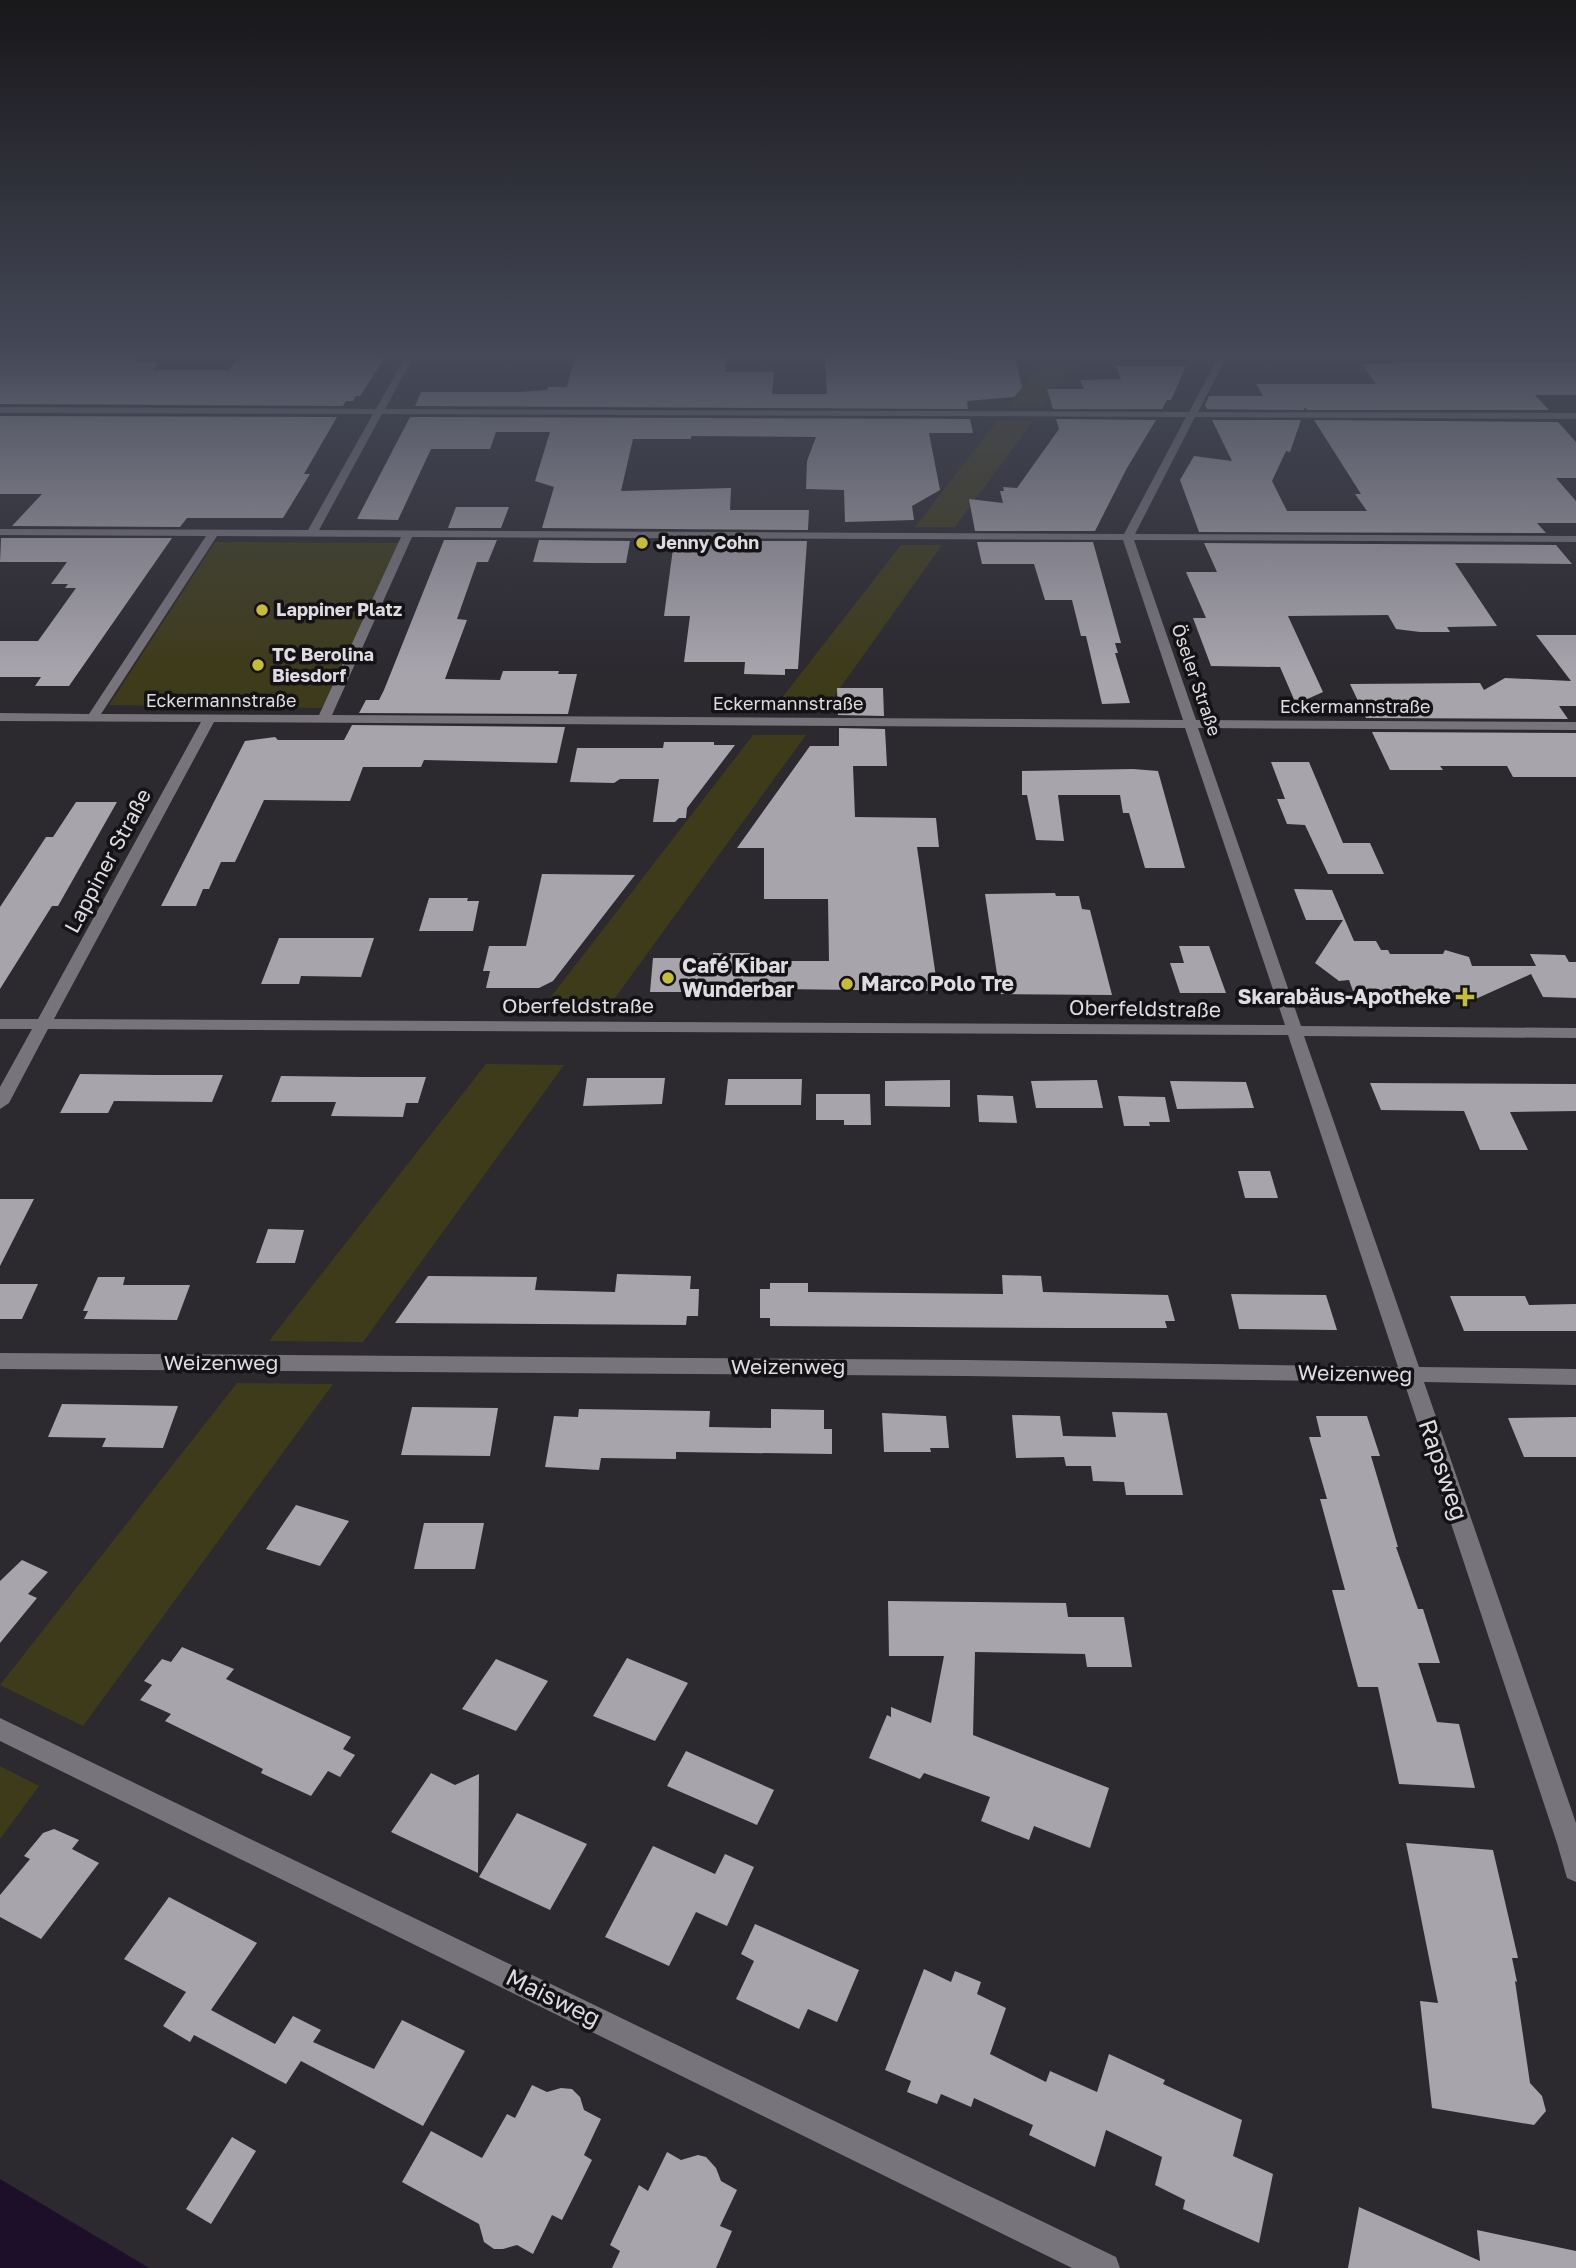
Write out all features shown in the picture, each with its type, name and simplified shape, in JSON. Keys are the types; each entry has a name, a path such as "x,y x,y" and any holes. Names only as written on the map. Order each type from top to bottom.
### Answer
{"street":[{"path":"312,533 353,460"},
{"path":"1128,537 1169,460"},
{"path":"0,532 1576,539"},
{"path":"92,718 213,534"},
{"path":"324,719 408,534"},
{"name":"Öseler Straße","path":"1128,537 1294,1031"},
{"name":"Eckermannstraße","path":"0,717 1576,726"},
{"name":"Lappiner Straße","path":"43,1025 210,718"},
{"name":"Oberfeldstraße","path":"0,1024 906,1027 1576,1033"},
{"path":"0,1103 43,1025"},
{"name":"Rapsweg","path":"1294,1031 1573,1843 1576,1870"},
{"name":"Weizenweg","path":"0,1361 965,1368 1576,1377"},
{"name":"Maisweg","path":"0,1729 1105,2268"}],"shaded area":[{"path":"967,460 1004,460 955,527 915,527"},
{"path":"215,542 399,543 322,708 109,705"},
{"path":"901,545 942,545 825,709 774,708"},
{"path":"753,735 806,735 612,1002 547,1002"},
{"path":"486,1064 564,1065 363,1342 269,1341"},
{"path":"237,1383 333,1384 83,1726 0,1685"},
{"path":"0,1766 39,1786 0,1839"},
{"path":"0,2179 149,2268 0,2268"}],"building":[{"path":"0,460 312,460 304,474 310,474 283,518 187,518 180,527 12,526 42,494 0,494"},
{"path":"388,460 426,460 398,520 357,519"},
{"path":"541,460 628,460 621,491 731,488 730,510 809,510 808,530 542,528 554,487 535,481"},
{"path":"934,460 940,490 912,506 914,520 845,522 844,490 806,489 807,461"},
{"path":"1037,460 1132,460 1095,531 975,531 969,499 1003,503 1000,491 1004,491 1003,487 1017,488"},
{"path":"1192,460 1282,460 1272,481 1287,511 1367,511 1355,494 1361,494 1339,460 1576,460 1576,478 1556,478 1576,501 1576,523 1537,523 1546,533 1199,532 1180,480"},
{"path":"456,507 509,507 501,528 448,528"},
{"path":"1,538 172,538 69,686 35,686 41,677 0,677 0,641 38,641 76,588 65,588 68,584 51,584 67,562 0,562"},
{"path":"444,540 497,540 488,562 477,562 457,619 467,620 445,679 500,680 503,671 559,671 558,674 577,674 568,714 359,713 366,700 379,700 384,690"},
{"path":"539,540 630,541 626,563 533,562"},
{"path":"674,541 807,541 798,669 785,669 785,675 744,674 745,662 684,662 690,616 664,616"},
{"path":"977,542 1093,542 1121,643 1115,643 1118,653 1115,653 1130,703 1102,704 1086,636 1081,636 1072,600 1045,600 1034,564 982,564"},
{"path":"1204,543 1556,545 1572,564 1455,563 1497,626 1447,627 1450,632 1420,632 1396,629 1388,615 1288,616 1323,692 1296,704 1280,667 1211,666 1193,618 1206,618 1186,572 1217,572"},
{"path":"1536,635 1576,635 1576,706 1559,706 1568,719 1366,718 1350,684 1480,683 1484,690 1505,678 1571,681"},
{"path":"837,688 883,688 884,716 838,715"},
{"path":"352,725 565,727 557,763 424,760 421,767 363,767 350,801 264,800 235,862 221,862 209,889 203,889 196,906 161,906 245,741 275,737 278,740 344,740"},
{"path":"839,728 885,729 887,766 853,766 855,817 936,818 939,847 917,847 938,991 777,989 777,992 650,992 653,958 713,958 713,953 750,953 750,961 829,961 828,899 764,899 764,848 737,848 810,746 839,746"},
{"path":"1372,732 1576,733 1576,777 1513,777 1507,766 1440,766 1443,770 1390,770"},
{"path":"664,742 714,742 714,745 735,745 687,808 686,818 679,818 675,822 653,822 659,779 620,779 614,783 570,782 577,748 663,748"},
{"path":"1271,762 1309,762 1343,843 1370,843 1384,874 1328,874 1305,825 1287,824 1277,799 1285,799"},
{"path":"1022,771 1158,771 1185,868 1145,868 1129,813 1123,813 1120,795 1058,795 1064,841 1036,840 1027,795 1022,795"},
{"path":"76,802 117,802 58,906 52,906 0,989 0,907 46,837 53,837"},
{"path":"542,874 635,875 553,981 539,988 486,988 490,971 483,971 489,946 526,946"},
{"path":"1294,889 1332,890 1354,941 1376,941 1381,950 1388,950 1390,954 1443,954 1445,950 1469,957 1472,966 1536,966 1530,954 1565,955 1569,962 1576,962 1576,998 1543,997 1531,974 1469,1002 1463,997 1385,995 1385,991 1353,991 1349,980 1339,981 1315,963 1343,920 1306,920"},
{"path":"1055,893 1056,896 1079,896 1082,909 1090,910 1112,995 1000,994 985,894"},
{"path":"429,898 468,898 467,901 479,901 473,931 419,931"},
{"path":"279,938 374,938 361,977 301,976 299,984 261,984"},
{"path":"1179,946 1209,946 1226,993 1180,993 1170,963 1184,963"},
{"path":"80,1074 223,1075 212,1102 114,1101 108,1113 60,1113"},
{"path":"281,1076 426,1077 418,1103 406,1103 403,1117 331,1116 336,1102 271,1102"},
{"path":"587,1078 665,1078 662,1104 583,1106"},
{"path":"728,1079 802,1079 801,1105 725,1105"},
{"path":"950,1080 950,1107 885,1106 885,1081"},
{"path":"1097,1080 1103,1108 1036,1108 1031,1081"},
{"path":"1170,1081 1246,1082 1254,1108 1177,1109"},
{"path":"1370,1083 1576,1084 1576,1111 1510,1112 1528,1150 1480,1150 1464,1111 1381,1110"},
{"path":"816,1094 870,1094 871,1125 844,1125 844,1120 816,1120"},
{"path":"977,1095 1013,1096 1017,1123 979,1122"},
{"path":"1118,1096 1165,1097 1170,1122 1149,1122 1150,1126 1124,1126"},
{"path":"1238,1171 1270,1171 1278,1198 1245,1198"},
{"path":"0,1199 34,1199 0,1266"},
{"path":"268,1229 304,1230 295,1263 256,1263"},
{"path":"617,1274 691,1276 690,1289 699,1289 698,1316 687,1316 686,1325 395,1323 428,1276 537,1277 535,1290 615,1292"},
{"path":"1002,1275 1041,1276 1043,1292 1168,1295 1175,1321 1165,1321 1167,1328 770,1326 770,1318 760,1318 760,1289 770,1289 770,1283 808,1283 808,1292 1003,1294"},
{"path":"98,1277 125,1277 123,1285 190,1285 177,1320 84,1319 88,1311 83,1311"},
{"path":"0,1284 38,1284 22,1319 0,1319"},
{"path":"1231,1294 1326,1295 1337,1330 1239,1329"},
{"path":"1450,1296 1525,1296 1529,1305 1576,1304 1576,1331 1464,1331"},
{"path":"62,1404 178,1406 163,1448 102,1447 106,1438 48,1437"},
{"path":"412,1407 498,1408 490,1456 401,1455"},
{"path":"579,1409 710,1411 709,1427 771,1428 771,1409 824,1410 824,1429 832,1429 832,1454 676,1452 676,1459 601,1458 599,1470 545,1467 554,1416 578,1417"},
{"path":"1112,1412 1167,1413 1183,1495 1126,1495 1124,1482 1093,1481 1091,1466 1066,1466 1064,1457 1016,1458 1012,1415 1060,1416 1063,1436 1116,1437"},
{"path":"882,1413 946,1416 949,1448 930,1448 931,1452 884,1452"},
{"path":"1316,1416 1367,1416 1380,1456 1371,1456 1396,1547 1418,1609 1423,1609 1440,1663 1418,1663 1437,1722 1459,1724 1475,1788 1399,1784 1378,1687 1358,1687 1332,1590 1345,1590 1320,1499 1327,1499 1309,1437 1321,1437"},
{"path":"1576,1417 1576,1457 1524,1457 1508,1418"},
{"path":"296,1505 349,1521 320,1566 266,1549"},
{"path":"424,1523 484,1523 475,1569 414,1569"},
{"path":"22,1560 48,1572 28,1594 37,1598 0,1643 0,1581"},
{"path":"888,1601 1066,1603 1068,1617 1124,1617 1132,1667 1087,1667 1085,1654 975,1652 973,1735 1109,1788 1090,1848 1034,1826 1029,1840 981,1821 990,1797 924,1773 920,1779 869,1758 887,1715 891,1717 891,1707 931,1723 944,1656 889,1656"},
{"path":"182,1647 234,1669 226,1679 351,1737 343,1749 355,1755 340,1777 328,1771 311,1796 261,1773 263,1769 165,1721 171,1714 140,1700 152,1685 144,1681 162,1659 171,1662"},
{"path":"627,1658 688,1683 655,1741 593,1716"},
{"path":"496,1659 548,1681 516,1731 462,1709"},
{"path":"686,1751 774,1790 757,1825 667,1786"},
{"path":"431,1773 455,1785 479,1774 478,1873 391,1832"},
{"path":"517,1813 587,1844 550,1910 479,1877"},
{"path":"54,1829 79,1840 72,1849 99,1863 41,1939 0,1917 0,1895 30,1859 24,1856 43,1833"},
{"path":"1406,1843 1493,1850 1518,1958 1512,1958 1530,2083 1542,2096 1546,2111 1534,2125 1432,2108 1420,2001 1438,2003"},
{"path":"653,1846 715,1874 725,1854 754,1867 727,1926 696,1912 669,1966 605,1937"},
{"path":"169,1897 257,1943 211,2010 275,2044 293,2016 321,2030 313,2042 374,2069 402,2020 465,2051 423,2126 301,2061 286,2084 194,2035 190,2042 163,2026 186,1992 124,1959"},
{"path":"755,1924 859,1970 837,2022 808,2009 799,2029 736,1999 754,1961 741,1954"},
{"path":"924,1969 951,1982 955,1971 981,1982 977,1994 1006,2008 990,2054 1046,2082 1050,2071 1097,2092 1109,2054 1165,2080 1163,2084 1242,2120 1233,2156 1273,2174 1259,2243 1183,2209 1185,2200 1155,2185 1162,2157 1106,2130 1095,2167 1029,2135 1033,2125 974,2098 971,2107 941,2094 937,2104 907,2092 911,2081 885,2070"},
{"path":"532,2085 547,2092 561,2088 572,2089 580,2097 584,2110 601,2119 584,2155 592,2160 562,2220 552,2215 533,2254 517,2245 494,2249 484,2242 479,2224 402,2182 431,2131 482,2158 507,2114 515,2118"},
{"path":"232,2137 256,2151 211,2224 186,2209"},
{"path":"667,2152 681,2160 698,2155 706,2157 716,2168 721,2181 737,2190 720,2226 732,2231 716,2268 612,2268 620,2251 610,2245 639,2185 648,2191"},
{"path":"1359,2207 1480,2261 1477,2230 1576,2251 1576,2268 1348,2268"}],"place":[{"name":"Jenny Cohn","path":"642,543"},
{"name":"Lappiner Platz","path":"262,610"},
{"name":"TC Berolina Biesdorf","path":"258,665"},
{"name":"Café Kibar Wunderbar","path":"668,978"},
{"name":"Marco Polo Tre","path":"847,984"},
{"name":"Skarabäus-Apotheke","path":"1465,997"}]}
